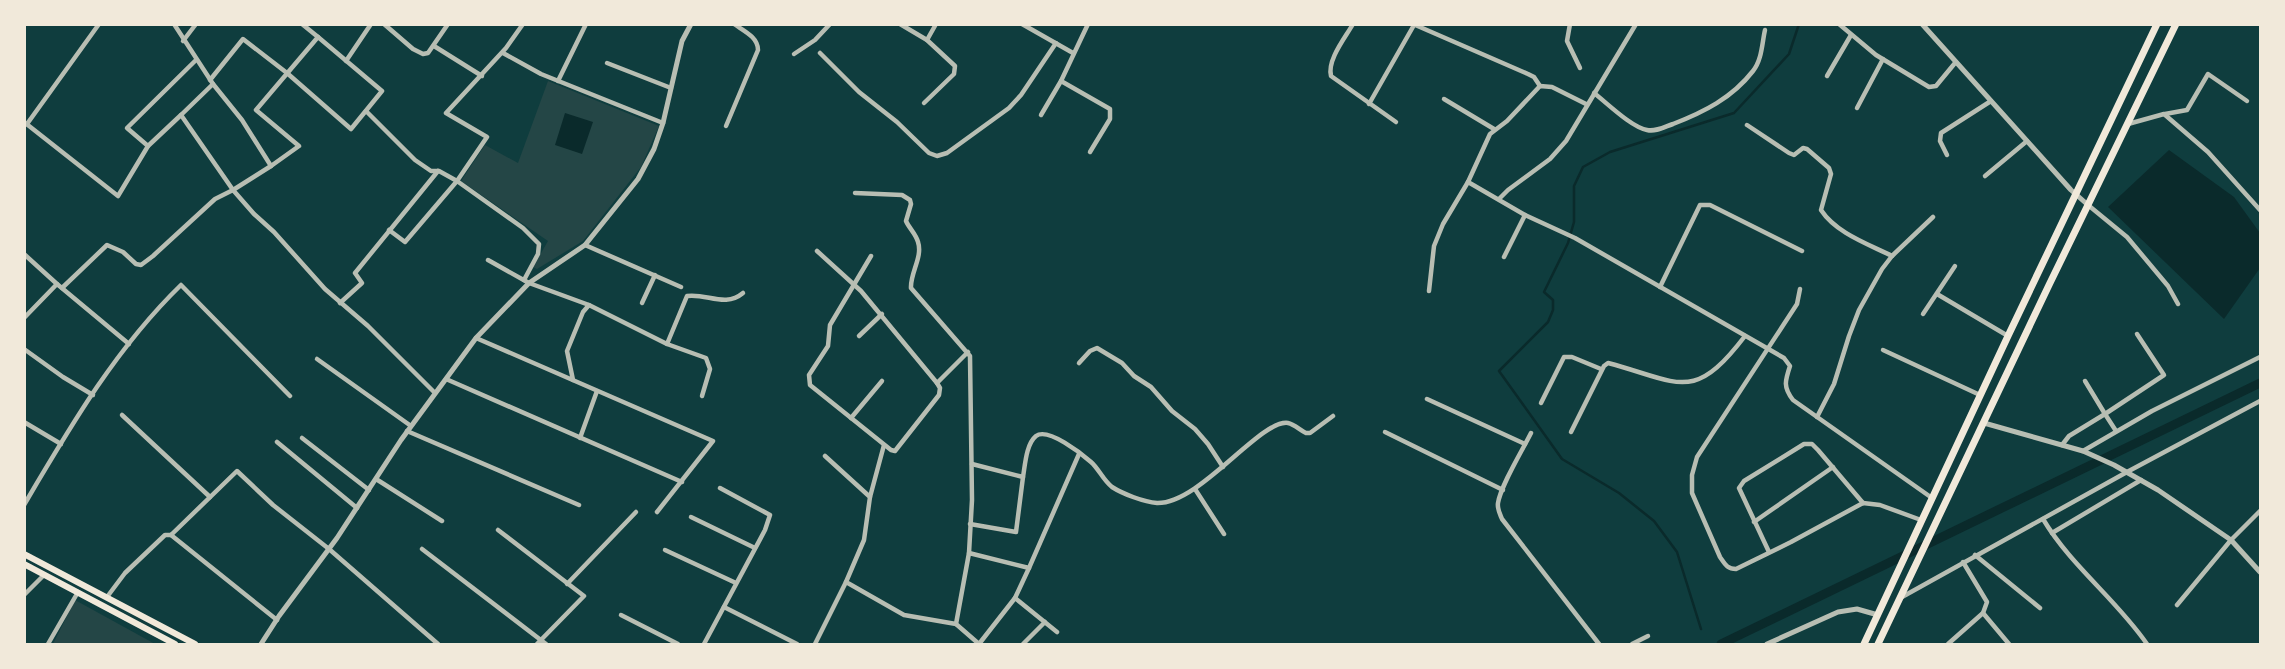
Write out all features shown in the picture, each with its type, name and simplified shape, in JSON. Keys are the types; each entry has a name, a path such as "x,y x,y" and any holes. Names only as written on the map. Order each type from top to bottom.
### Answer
{"main road":[{"path":"1864,645 2157,24"},
{"path":"1878,645 2176,24"},
{"path":"1970,417 1984,423"},
{"path":"24,554 195,645"},
{"path":"24,564 175,645"}],"street":[{"path":"99,24 26,123 118,196 148,146 212,82 243,40 287,73 351,129 382,91 302,24"},
{"path":"174,24 183,41 242,120 271,166"},
{"path":"183,41 196,24"},
{"path":"346,61 371,24"},
{"path":"384,24 418,53 428,53 448,24"},
{"path":"389,230 405,242 457,181 487,137 446,113 503,52 523,24"},
{"path":"558,80 586,24"},
{"path":"261,645 329,550 409,429 476,338 527,281 585,245 638,178 654,149 663,123 682,41 691,24"},
{"path":"726,126 758,50 755,39 734,24"},
{"path":"900,24 927,40 956,66 954,75 924,103"},
{"path":"927,40 936,24"},
{"path":"1022,24 1073,52"},
{"path":"1041,115 1061,81 1088,24"},
{"path":"1570,24 1567,41 1580,68"},
{"path":"1499,200 1508,190 1550,159 1566,141 1636,24"},
{"path":"1839,24 1883,59 1933,88 1955,63"},
{"path":"1922,24 2075,194 2127,237 2168,286 2178,304"},
{"path":"1351,25 1329,70 1331,76 1396,122"},
{"path":"1369,104 1413,25 1528,74 1534,77 1540,86"},
{"path":"794,54 826,26"},
{"path":"1594,93 1633,124 1655,130 1702,112 1725,99 1754,71 1765,30"},
{"path":"1827,76 1851,35"},
{"path":"24,318 107,245 141,265 215,199 299,146 256,110 318,37"},
{"path":"820,54 859,92 897,122 929,153 937,156 947,153 1009,108 1021,95 1056,43"},
{"path":"434,46 482,76"},
{"path":"503,52 541,74 663,123"},
{"path":"148,146 127,128 196,59"},
{"path":"1857,108 1883,59"},
{"path":"607,63 671,88"},
{"path":"2127,124 2187,110 2208,74 2247,101"},
{"path":"1061,81 1110,109 1110,119 1090,152"},
{"path":"1540,86 1552,87 1586,104"},
{"path":"1429,291 1434,246 1490,134 1507,121 1540,86"},
{"path":"1444,99 1494,130"},
{"path":"1947,155 1940,141 1941,133 1991,101"},
{"path":"366,111 415,160 431,171 439,171 457,181 523,228 539,244 538,254 527,281"},
{"path":"2164,114 2208,152 2260,210"},
{"path":"181,115 233,190 325,289 368,326 435,393"},
{"path":"1747,125 1794,155 1800,149 1807,149 1829,168 1831,174 1821,211 1827,220 1892,256"},
{"path":"1985,176 2027,141"},
{"path":"340,303 362,283 355,273 439,171"},
{"path":"1468,181 1525,215 1575,238 1788,362 1790,366 1785,390 1793,400 1932,498"},
{"path":"855,193 902,195 910,200 906,221 918,241 919,250 910,282 911,288 968,352 971,360 969,553 956,624"},
{"path":"1660,287 1700,205 1710,205 1802,251"},
{"path":"1504,257 1525,215"},
{"path":"1817,417 1834,384 1859,310 1882,269 1933,216"},
{"path":"585,245 681,287"},
{"path":"817,250 853,283 882,314 940,388 939,395 897,449 891,450 810,385 808,380 826,352 830,325 853,283 871,256"},
{"path":"24,254 129,344"},
{"path":"488,260 527,281 589,305 667,344 700,355 709,363 710,369 702,396"},
{"path":"1923,314 1955,266"},
{"path":"642,303 655,275"},
{"path":"24,505 100,380 159,305 181,285 290,396"},
{"path":"1800,289 1797,304 1697,457 1691,485 1726,566 1736,569 1863,503 1880,505 1921,520"},
{"path":"667,344 687,296 726,300 737,298 743,293"},
{"path":"1937,294 2008,336"},
{"path":"573,381 567,351 583,312 589,305"},
{"path":"859,336 882,314"},
{"path":"2062,445 2069,436 2164,375 2137,334"},
{"path":"1571,432 1601,369 1608,363 1678,383 1694,382 1722,365 1745,335"},
{"path":"476,338 713,441 657,512"},
{"path":"1079,363 1090,351 1097,348 1122,363 1195,429 1223,467"},
{"path":"24,349 93,395"},
{"path":"1883,350 1980,395"},
{"path":"937,383 968,352"},
{"path":"1541,403 1564,357 1572,357 1601,369"},
{"path":"2083,451 2152,411 2260,357"},
{"path":"317,359 409,429 579,505"},
{"path":"445,379 682,482"},
{"path":"851,418 882,381"},
{"path":"2085,381 2116,431"},
{"path":"580,438 597,391"},
{"path":"1427,398 1525,444"},
{"path":"1901,597 2127,471 2260,401"},
{"path":"122,415 210,497"},
{"path":"970,524 1016,532 1028,452 1036,436 1051,435 1093,463 1111,486 1151,502 1171,501 1195,489 1265,431 1289,423 1306,433 1333,416"},
{"path":"24,422 61,444"},
{"path":"1984,423 2083,451 2127,471 2231,540 2260,572"},
{"path":"1385,432 1503,490"},
{"path":"1531,433 1498,502 1502,519 1599,645"},
{"path":"302,438 369,490"},
{"path":"277,442 357,508"},
{"path":"1769,552 1739,488 1744,481 1809,443 1863,503"},
{"path":"815,645 864,540 870,497 884,445"},
{"path":"846,582 904,615 956,624 979,645 1015,598 1079,454"},
{"path":"825,456 870,497"},
{"path":"972,464 1023,477"},
{"path":"1754,522 1833,467"},
{"path":"171,535 237,471 273,505 438,645"},
{"path":"376,479 442,521"},
{"path":"2052,533 2141,480"},
{"path":"704,645 770,515 720,488"},
{"path":"1195,489 1224,534"},
{"path":"2177,605 2231,540 2260,511"},
{"path":"567,584 636,512"},
{"path":"691,517 755,548"},
{"path":"2043,519 2073,559 2116,604 2147,645"},
{"path":"498,530 584,596 539,642"},
{"path":"107,597 125,573 165,535 171,535 277,620"},
{"path":"422,549 546,645"},
{"path":"665,550 736,583"},
{"path":"969,553 1030,568"},
{"path":"1975,555 2040,608"},
{"path":"1948,645 1983,613 1987,603 1986,597 1963,562"},
{"path":"24,595 45,575"},
{"path":"48,645 78,592"},
{"path":"1015,598 1056,632"},
{"path":"724,607 797,645"},
{"path":"1767,645 1838,612 1857,609 1878,615"},
{"path":"1983,613 2010,645"},
{"path":"621,615 678,645"},
{"path":"1023,645 1045,622"},
{"path":"1632,645 1648,636"}],"shaded area":[{"path":"548,81 659,126 641,167 583,241 537,269 533,267 548,241 461,181 485,145 518,163"},
{"path":"565,113 593,122 582,154 555,145"},
{"path":"2169,150 2234,197 2260,233 2260,268 2224,319 2108,207"},
{"path":"75,600 155,644 53,644"}],"waterway":[{"path":"1701,629 1677,552 1654,521 1619,493 1562,459 1499,371 1548,322 1553,310 1553,300 1544,292 1568,243 1574,222 1574,186 1583,167 1610,152 1734,113 1789,54 1799,24"},
{"path":"1721,644 2260,383"}]}
